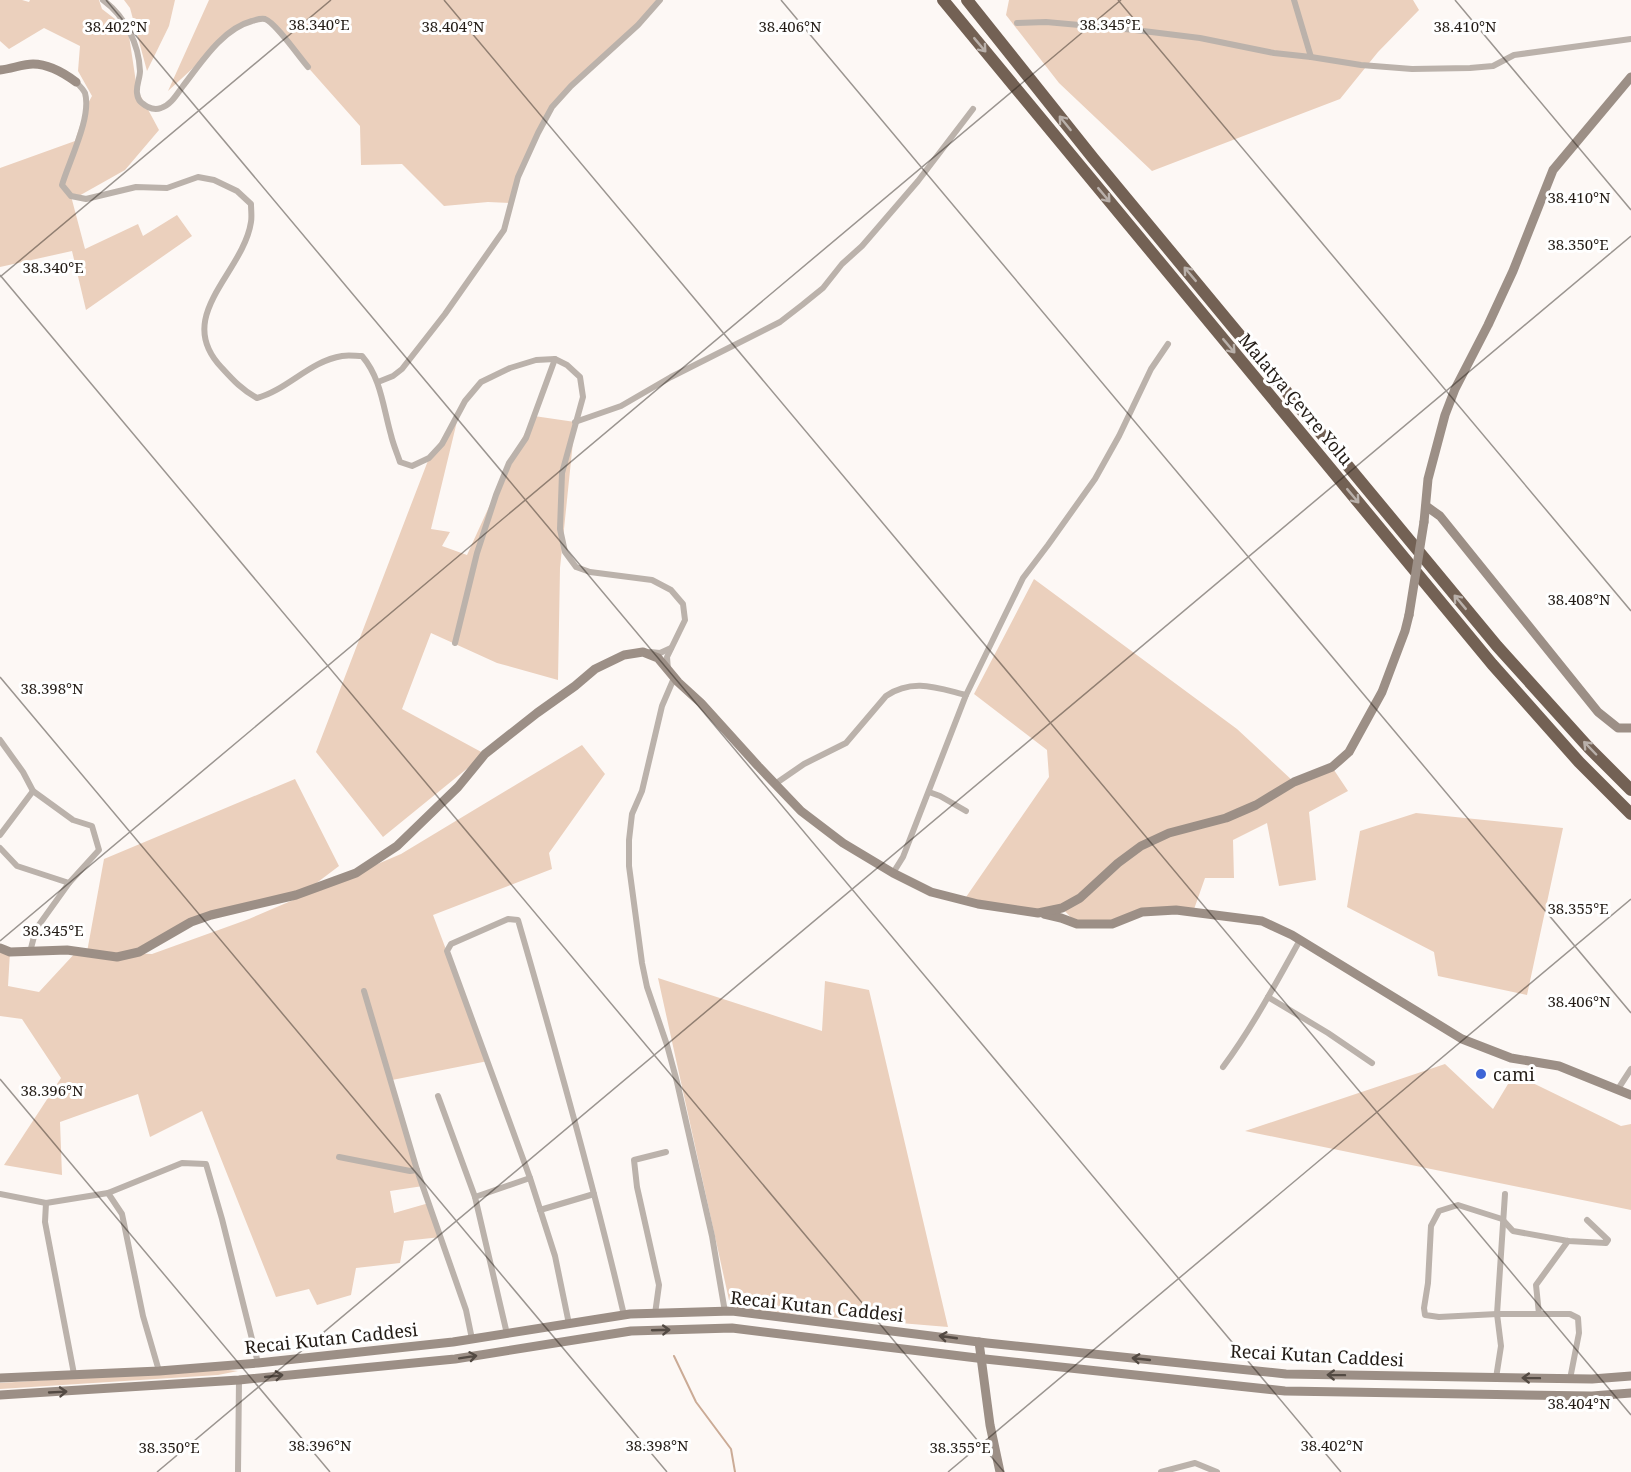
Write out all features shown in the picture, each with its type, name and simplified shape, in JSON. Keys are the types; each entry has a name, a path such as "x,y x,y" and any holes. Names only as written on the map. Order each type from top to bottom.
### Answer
{"highway":[{"name":"Malatya Çevre Yolu","path":"943,0 1492,664 1579,762 1631,814"},
{"name":"Malatya Çevre Yolu","path":"967,0 1093,158 1460,602 1574,731 1631,790"}],"street":[{"path":"103,0 113,7 128,29 139,63 137,96 140,102 150,108 162,108 173,99 227,34 241,24 258,19 266,19 277,29 308,67"},
{"path":"378,382 393,376 402,369 459,296 504,230 518,177 537,133 552,107 571,86 638,25 660,0"},
{"path":"1294,0 1311,57"},
{"path":"1017,23 1046,22 1135,30 1200,38 1274,53 1361,65 1412,69 1493,66 1514,55 1544,49 1631,39"},
{"path":"0,70 32,64 62,72 76,82 84,92 86,107 82,126 62,185 71,196 86,199 136,187 167,188 198,177 214,180 237,191 250,204 252,222 245,241 205,316 203,335 210,356 243,390 256,398 269,395 320,364 342,356 362,356 371,366 378,382 400,462 412,466 429,458 442,444 465,401 482,382 510,368 536,360 555,359 567,365 580,377 583,397 562,473 560,529 565,552 576,567 590,573 652,580 671,590 683,604 685,620 667,657 671,674 642,791 632,814 629,866 647,987 668,1045 677,1082 712,1236 725,1311"},
{"path":"1038,913 1062,908 1080,898 1140,846 1169,833 1226,818 1256,805 1294,782 1332,767 1349,752 1382,692 1405,632 1424,522 1428,480 1445,415 1455,389 1513,271 1553,170 1631,77"},
{"path":"575,422 621,406 671,377 780,322 802,305 823,288 842,264 862,246 918,181 973,109"},
{"path":"893,873 903,857 966,695 1023,578 1095,479 1119,436 1151,369 1168,344"},
{"path":"455,643 477,554 496,495 509,462 526,438 555,359"},
{"path":"1426,506 1440,516 1598,712 1618,728 1631,728"},
{"path":"0,948 10,952 67,950 117,957 139,952 191,922 296,895 356,873 397,846 458,787 485,754 595,669 624,655 643,652 660,653 671,648"},
{"path":"643,652 658,658 801,811 843,843 893,873 931,892 978,904 1061,918 1077,924 1112,924 1142,912 1176,910 1262,921 1300,940 1462,1039 1511,1058 1559,1066 1631,1095"},
{"path":"775,784 804,764 846,743 886,696 894,690 903,687 928,686 966,695"},
{"path":"0,740 24,772 33,791 73,820 92,826 99,850 69,883 36,929 30,952"},
{"path":"0,835 33,791"},
{"path":"929,792 966,812"},
{"path":"0,848 17,866 69,883"},
{"path":"569,1324 555,1256 530,1178 447,951 451,944 508,919 518,920 568,1091 624,1315"},
{"path":"1223,1067 1236,1050 1300,940"},
{"path":"364,991 384,1052 417,1170 466,1310 472,1339"},
{"path":"1268,997 1372,1063"},
{"path":"1618,1089 1631,1069"},
{"path":"438,1096 475,1197 507,1334"},
{"path":"655,1314 660,1285 637,1187 634,1160 666,1152"},
{"path":"339,1157 410,1171 417,1170"},
{"path":"0,1194 46,1203 108,1193 182,1163 206,1164 258,1363"},
{"path":"475,1197 530,1178"},
{"path":"108,1193 122,1214 143,1316 159,1371"},
{"path":"540,1210 594,1194"},
{"path":"1496,1378 1502,1346 1497,1314 1505,1194"},
{"path":"46,1203 45,1222 75,1374"},
{"path":"1570,1379 1579,1333 1578,1318 1570,1314 1438,1317 1425,1315 1431,1226 1439,1211 1458,1205 1502,1219 1513,1231 1568,1241 1606,1243 1608,1239 1587,1220"},
{"path":"1539,1314 1536,1285 1568,1241"},
{"name":"Recai Kutan Caddesi","path":"0,1378 159,1371 258,1363 472,1339 624,1315 725,1311 830,1322 979,1342 1286,1374 1570,1379 1631,1376"},
{"name":"Recai Kutan Caddesi","path":"0,1395 239,1380 455,1359 631,1331 732,1328 981,1359 1285,1391 1592,1396 1631,1393"},
{"path":"979,1342 990,1425 1000,1472"},
{"path":"238,1472 239,1380"},
{"path":"1161,1472 1195,1463 1216,1472"}],"shaded area":[{"path":"0,0 29,2 30,0 99,0 102,9 128,29 137,89 159,130 125,170 77,197 71,196 85,249 138,224 143,236 177,215 192,236 86,310 72,251 0,267 0,168 75,141 92,96 78,71 80,46 44,28 9,49 0,41"},
{"path":"124,0 175,0 169,26 147,71 130,8"},
{"path":"209,0 660,0 552,107 518,177 510,203 488,202 444,206 402,164 361,165 360,126 265,19 241,24 168,91"},
{"path":"1009,0 1413,0 1419,10 1378,52 1340,99 1152,171 1059,83 1006,15"},
{"path":"459,413 431,529 450,532 442,546 467,555 509,463 534,416 575,422 560,568 558,680 497,663 431,633 402,709 485,754 383,837 316,752 429,458"},
{"path":"1034,579 1237,729 1294,782 1332,767 1348,791 1309,812 1316,880 1279,886 1267,823 1233,840 1234,878 1205,878 1193,912 1142,912 1112,924 1077,924 1062,908 1038,913 964,900 1049,777 1047,750 974,694"},
{"path":"582,745 605,774 549,853 552,869 433,915 488,1061 392,1080 423,1186 390,1191 394,1213 429,1203 441,1237 404,1241 400,1263 356,1268 351,1295 317,1305 309,1289 276,1297 202,1111 150,1137 138,1094 60,1122 62,1175 4,1165 61,1078 22,1019 0,1016 0,948 10,952 8,986 39,992 77,951 87,952 104,859 295,779 339,866 306,891 201,918 139,952 126,953 152,954 249,919 401,854"},
{"path":"1416,813 1563,828 1527,995 1438,976 1434,952 1347,907 1360,831"},
{"path":"658,978 822,1031 825,981 869,990 948,1327 731,1309"},
{"path":"1445,1064 1493,1109 1514,1074 1621,1126 1631,1124 1631,1210 1245,1131"},
{"path":"219,1369 238,1371 218,1375 0,1389 0,1383"}],"waterway":[{"path":"674,1356 696,1402 731,1449 735,1472"}],"place":[{"name":"cami","path":"1481,1074"}]}
